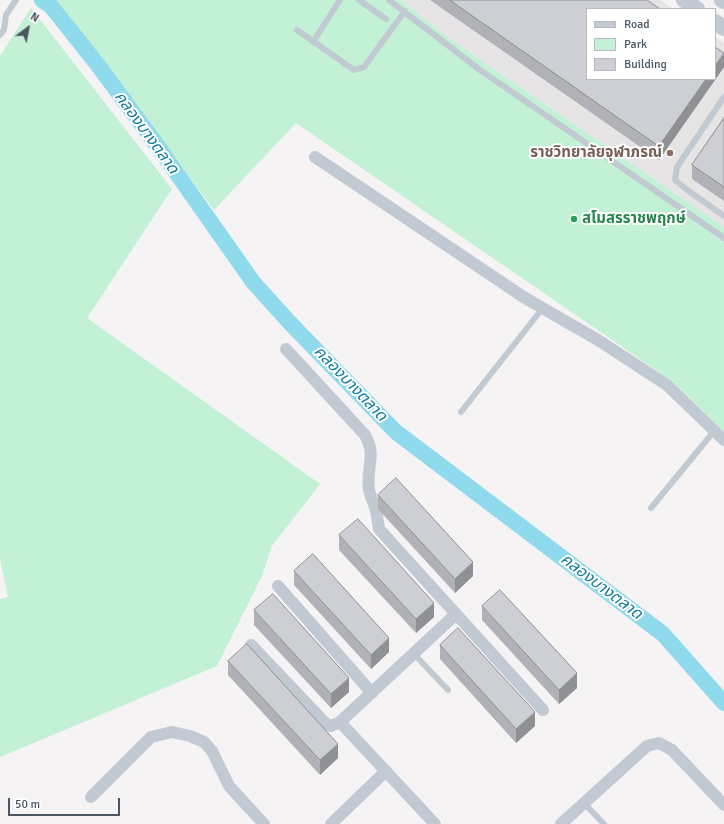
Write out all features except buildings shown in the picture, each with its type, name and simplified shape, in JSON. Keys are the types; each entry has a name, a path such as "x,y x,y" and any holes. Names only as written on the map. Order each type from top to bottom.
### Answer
{"street":[{"path":"684,0 696,8"},
{"path":"315,157 542,308 598,340 667,385 724,440"},
{"path":"286,349 364,435 370,445 372,454 368,474 369,491 376,508 379,529 543,710"},
{"path":"278,586 372,693"},
{"path":"251,645 326,724 332,726 340,722 456,614"},
{"path":"340,722 435,824"},
{"path":"91,797 152,737 172,732 190,736 204,742 212,751 229,786 264,824"},
{"path":"561,824 647,746 659,743 672,750 724,805"},
{"path":"331,824 386,771"}],"lane":[{"path":"0,35 4,30 3,16 16,0"},
{"path":"313,42 340,0"},
{"path":"359,0 386,19"},
{"path":"388,0 405,11 480,70 724,238"},
{"path":"297,30 354,70 364,67 405,11"},
{"path":"724,97 677,167 675,180 686,190 724,216"},
{"path":"460,412 542,308"},
{"path":"651,508 714,430"},
{"path":"414,654 448,690"},
{"path":"584,803 604,824"}],"shaded area":[{"name":"ราชวิทยาลัยจุฬาภรณ์","path":"401,0 660,0 672,8 586,8 586,80 716,80 716,38 724,43 724,227 450,39"}],"green space":[{"name":"สโมสรราชพฤกษ์","path":"57,0 401,0 450,39 724,227 724,431 672,381 296,123 214,210"},
{"path":"31,8 172,189 87,318 320,484 272,546 262,576 217,666 0,757 0,599 8,597 0,559 0,56"}],"waterway":[{"name":"คลองบางตลาด","path":"42,0 51,6 97,64 154,141 253,282 290,323 396,432 663,634 724,703"}],"place":[{"name":"ราชวิทยาลัยจุฬาภรณ์","path":"670,153"},
{"name":"สโมสรราชพฤกษ์","path":"574,219"}]}
